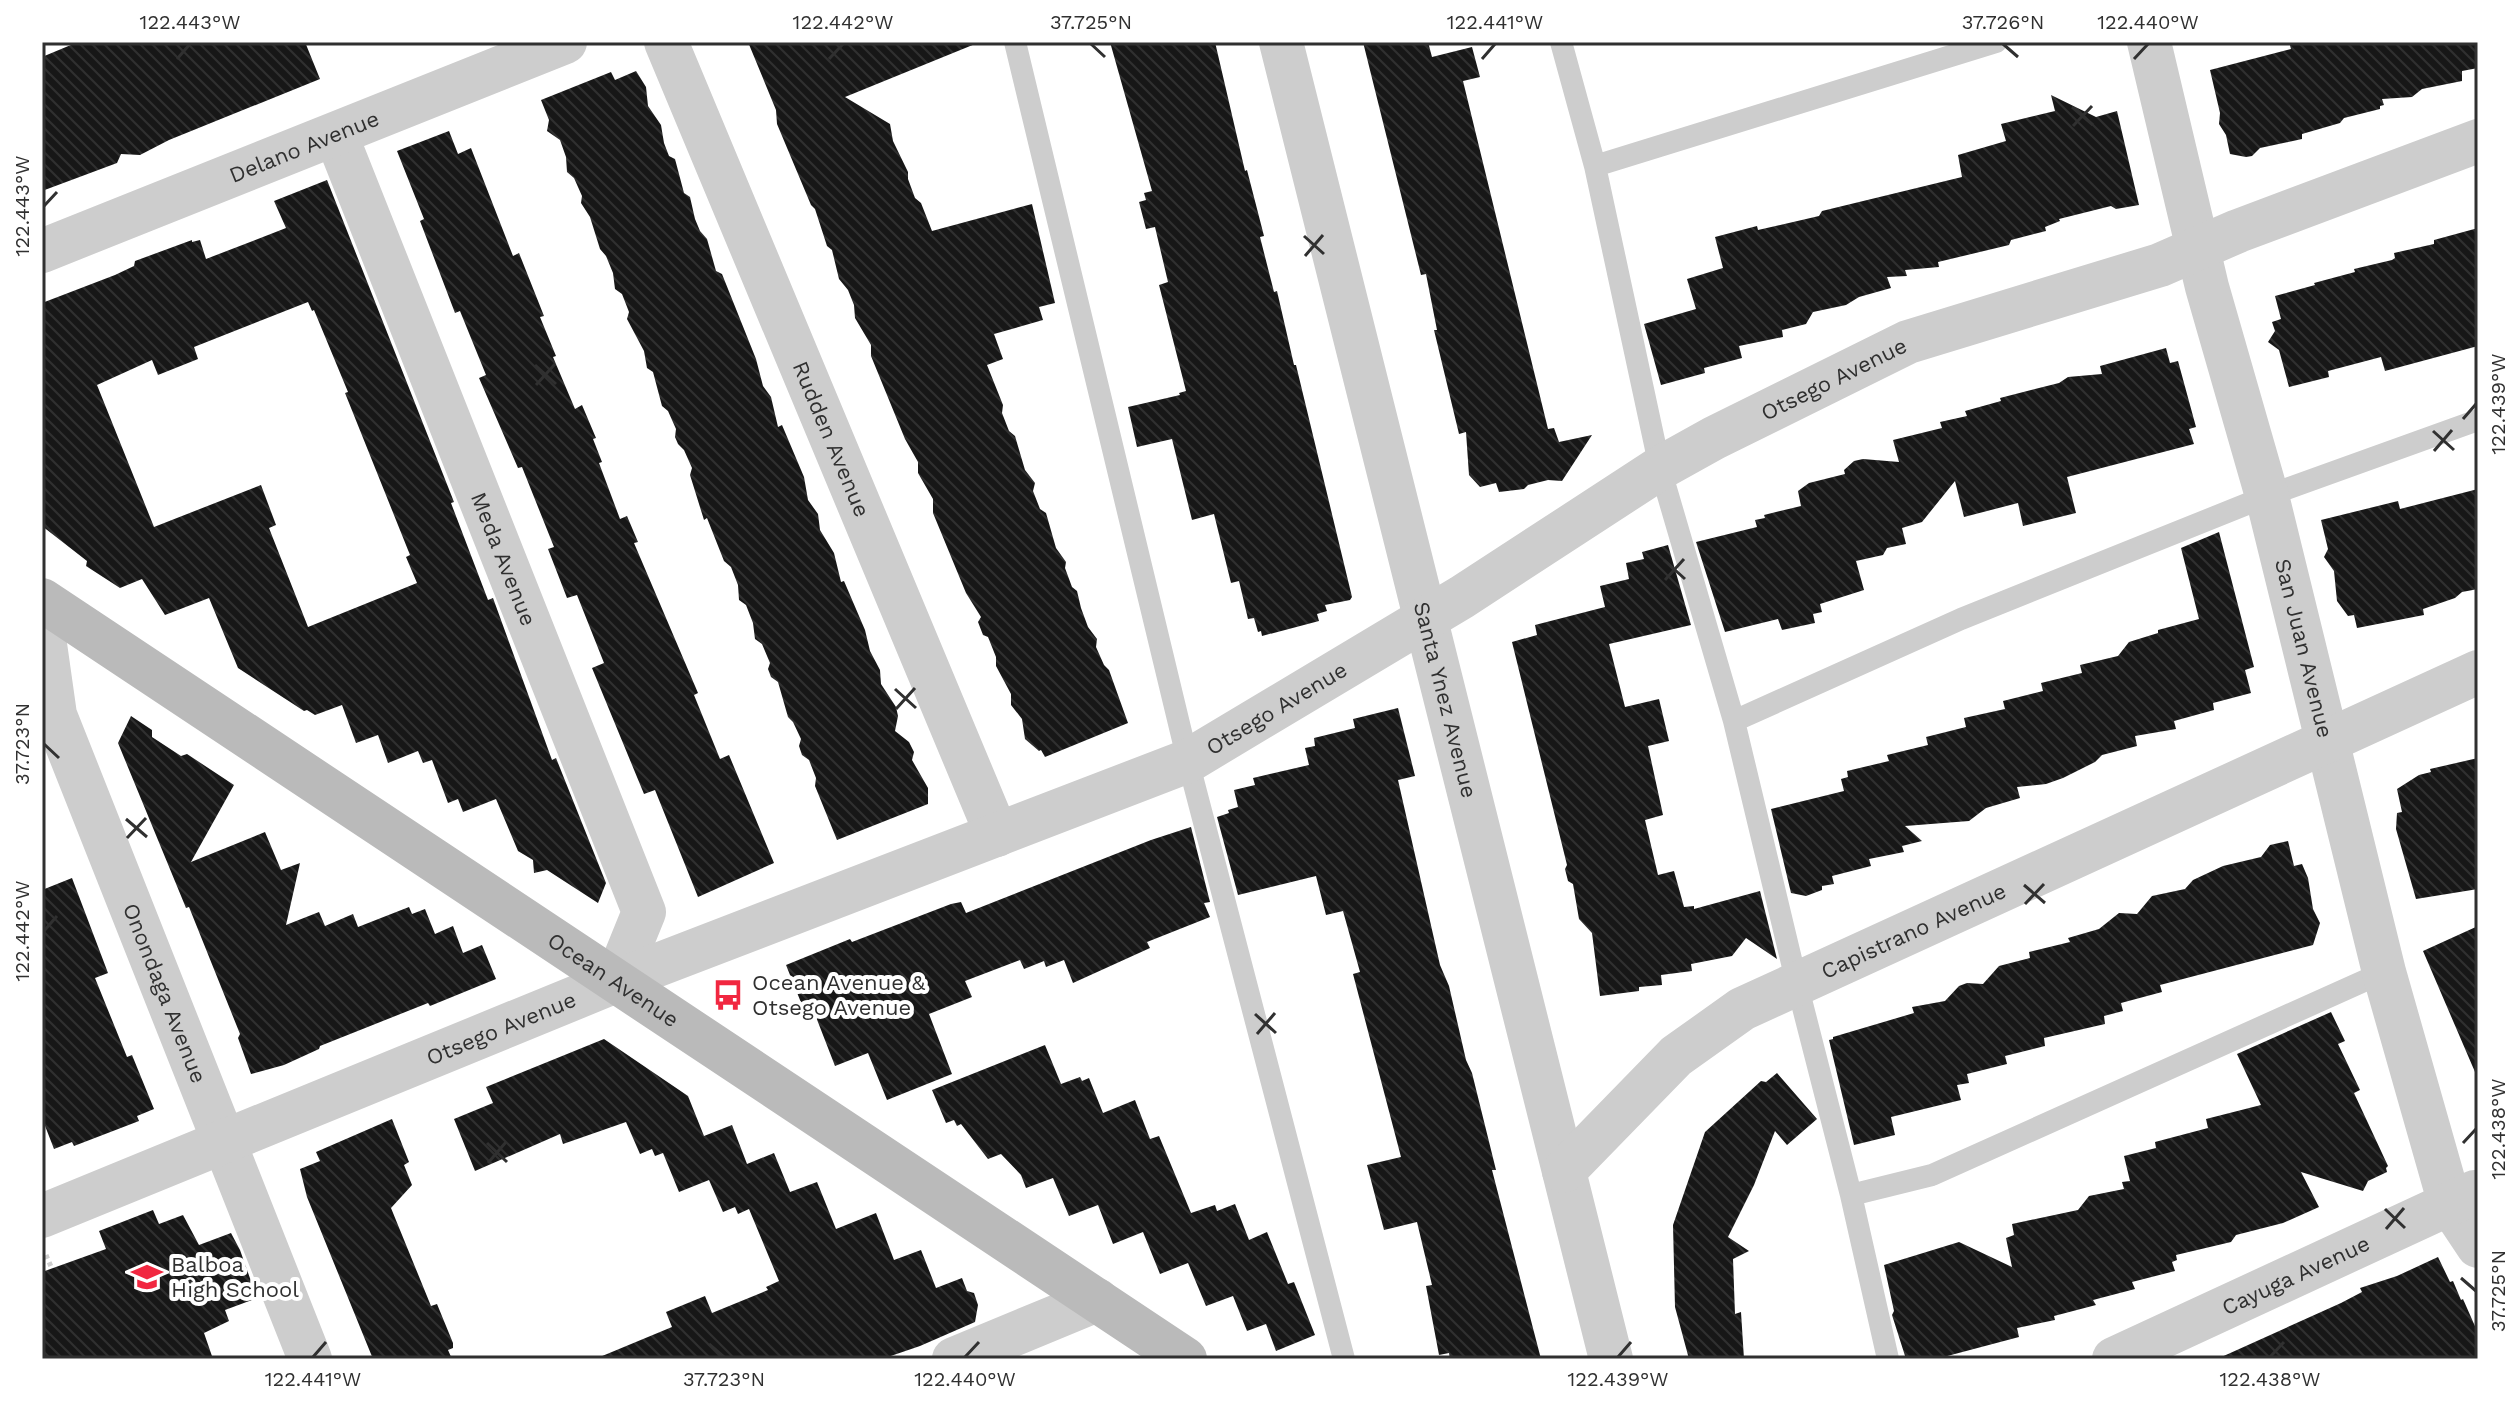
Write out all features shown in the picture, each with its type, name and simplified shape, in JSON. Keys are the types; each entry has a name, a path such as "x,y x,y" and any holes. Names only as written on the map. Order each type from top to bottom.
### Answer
{"main road":[{"name":"Ocean Avenue","path":"42,600 1185,1359"}],"street":[{"name":"Delano Avenue","path":"42,251 565,42"},
{"name":"Rudden Avenue","path":"666,42 997,835"},
{"name":"Santa Ynez Avenue","path":"1281,42 1611,1359"},
{"name":"San Juan Avenue","path":"2149,42 2197,249 2267,496 2384,972 2464,1197 2478,1246"},
{"name":"Meda Avenue","path":"336,135 644,912 616,981"},
{"name":"Otsego Avenue","path":"42,1216 616,981 1188,761 1462,597 1660,468 1908,342 2160,265 2478,141"},
{"name":"Onondaga Avenue","path":"42,623 55,715 310,1359"},
{"name":"Capistrano Avenue","path":"1564,1171 1676,1056 1742,1009 2478,672"},
{"name":"Cayuga Avenue","path":"2114,1359 2464,1197"},
{"path":"954,1359 1097,1300"}],"lane":[{"path":"1015,42 1188,761 1344,1359"},
{"path":"1561,42 1595,166 1660,468 1734,721 1851,1195 1888,1359"},
{"path":"1595,166 1996,42"},
{"path":"1734,721 1961,619 2267,496 2478,420"},
{"path":"1851,1195 1932,1175 2384,972"}],"building":[{"path":"78,42 305,42 320,79 169,140 140,155 121,154 117,163 42,191 42,57"},
{"path":"748,42 980,42 845,97 890,124 893,141 908,172 915,198 921,203 932,231 1032,204 1055,303 1039,307 1043,320 994,334 1003,359 987,365 1003,405 1002,413 1009,431 1015,436 1025,470 1035,483 1033,491 1040,509 1046,513 1056,548 1066,562 1072,587 1077,591 1088,627 1097,639 1096,647 1109,670 1128,723 1045,757 1041,750 1025,739 1022,719 1011,705 1011,694 996,666 988,637 983,635 978,622 981,617 966,593 933,513 933,499 918,473 918,462 905,439 871,356 871,345 855,318 848,290 839,279 832,250 827,246 815,209 777,124 776,110"},
{"path":"1110,42 1215,42 1245,171 1264,236 1260,237 1296,365 1352,597 1325,605 1327,611 1317,614 1319,621 1262,636 1254,618 1248,619 1239,581 1231,583 1214,514 1192,520 1172,439 1137,447 1128,407 1186,391 1159,285 1168,282 1155,227 1146,229 1139,202 1146,200 1144,193 1152,191"},
{"path":"1363,42 1428,42 1432,57 1472,47 1480,77 1463,81 1548,429 1554,428 1559,442 1592,435 1562,481 1548,480 1524,489 1499,492 1496,483 1480,487 1469,475 1466,432 1459,434 1434,330 1437,330 1426,274 1421,275"},
{"path":"2289,42 2478,42 2478,68 2462,71 2462,81 2422,89 2412,97 2382,99 2384,105 2380,109 2344,118 2340,123 2302,134 2302,139 2260,148 2252,156 2230,154 2226,135 2219,124 2220,113 2210,70 2291,49"},
{"path":"636,71 646,87 648,106 661,125 669,156 675,159 684,193 690,197 700,231 707,239 716,271 722,274 756,359 763,386 771,397 778,427 782,425 804,477 808,500 818,514 820,530 834,553 841,582 844,581 865,630 870,651 880,670 881,684 896,707 895,731 909,742 914,752 912,760 928,788 928,804 837,840 815,786 816,778 809,760 802,755 799,746 801,739 788,717 778,682 771,677 768,669 770,663 762,644 755,639 746,605 739,600 738,585 731,567 724,561 707,518 704,520 690,475 692,468 675,437 676,429 668,411 662,406 653,372 647,368 644,351 627,319 629,312 622,294 615,289 613,273 581,203 582,196 574,178 567,172 560,140 547,131 549,120 541,100 611,72 615,80"},
{"path":"2051,95 2096,117 2117,111 2139,205 2116,209 2111,206 2059,219 2045,227 2046,231 2011,240 2009,245 1938,262 1939,267 1905,270 1907,276 1887,277 1891,288 1859,297 1846,305 1813,312 1806,324 1782,330 1783,337 1739,346 1742,358 1704,368 1705,373 1661,385 1644,324 1696,309 1687,279 1723,268 1715,237 1757,226 1758,230 1819,216 1822,211 1962,177 1958,155 2006,141 2001,124 2055,111"},
{"path":"449,131 458,154 471,148 513,256 519,253 544,316 540,317 556,356 553,357 575,409 582,405 596,438 593,439 602,462 599,463 620,519 627,516 638,542 634,543 698,693 694,695 720,759 729,755 774,863 698,897 655,790 644,794 592,668 604,663 577,595 567,598 548,549 554,547 522,467 518,468 479,378 486,375 460,311 455,313 420,221 424,219 397,151"},
{"path":"327,180 454,502 451,503 488,600 493,598 552,760 556,758 606,883 598,903 547,870 534,873 533,860 518,851 496,799 463,812 458,799 448,803 432,760 423,763 418,751 388,763 378,735 356,743 342,705 315,715 238,668 209,598 165,615 142,579 120,588 86,566 87,561 42,526 42,303 115,275 134,266 135,261 192,240 200,240 206,259 286,228 274,201","holes":["308,302 348,392 345,393 410,555 406,557 417,583 308,627 269,528 276,525 261,485 154,527 97,385 152,360 158,375 198,359 194,347"]},
{"path":"2478,228 2478,346 2385,371 2381,357 2328,371 2329,377 2289,387 2279,350 2268,342 2275,331 2272,322 2281,319 2275,296 2355,272 2354,269 2392,260 2394,253 2434,244 2434,240"},
{"path":"2166,348 2170,363 2178,361 2196,427 2189,429 2194,444 2067,477 2076,513 2023,526 2018,503 1964,517 1955,481 1922,522 1902,528 1906,544 1887,548 1883,555 1856,561 1864,590 1820,604 1822,612 1813,614 1815,623 1782,630 1778,619 1725,632 1696,542 1757,527 1755,520 1765,518 1764,515 1801,506 1798,491 1809,483 1845,474 1844,470 1854,461 1899,462 1893,440 1942,428 1940,422 1967,416 1965,411 2001,401 2000,398 2059,383 2068,377 2102,374 2100,366"},
{"path":"2478,489 2478,589 2462,592 2455,598 2423,609 2424,615 2357,628 2354,615 2348,616 2337,601 2334,571 2324,557 2328,549 2321,520 2398,501 2400,509"},
{"path":"2219,532 2254,667 2245,670 2251,693 2213,703 2214,710 2174,721 2176,729 2135,736 2137,746 2102,755 2095,762 2063,778 2046,784 2017,787 2020,798 1986,808 1969,821 1905,826 1922,841 1902,846 1904,852 1869,859 1871,866 1832,876 1834,884 1822,886 1822,890 1806,896 1791,893 1771,809 1844,791 1841,779 1848,777 1847,771 1889,761 1887,755 1928,745 1926,737 1966,727 1964,718 2005,709 2003,701 2043,691 2041,683 2082,673 2080,665 2118,656 2129,642 2199,619 2181,548"},
{"path":"1668,545 1691,625 1609,644 1625,707 1659,699 1669,741 1648,746 1663,815 1645,820 1658,875 1674,871 1684,907 1694,906 1694,909 1760,891 1777,959 1746,938 1732,956 1691,964 1692,971 1661,975 1662,985 1600,996 1592,933 1579,919 1573,884 1568,881 1567,865 1512,642 1537,635 1535,625 1605,607 1600,586 1629,579 1626,563 1644,559 1642,552"},
{"path":"1398,708 1415,776 1398,780 1440,965 1449,986 1466,1060 1472,1073 1496,1170 1492,1170 1541,1359 1450,1359 1449,1353 1439,1355 1426,1286 1432,1285 1417,1222 1384,1230 1367,1165 1401,1157 1353,974 1360,972 1343,911 1326,915 1316,876 1238,895 1217,817 1238,807 1234,790 1255,785 1253,778 1309,765 1305,748 1315,746 1314,738 1355,728 1353,719"},
{"path":"131,716 152,730 152,737 181,756 187,754 234,785 191,862 265,832 281,870 300,863 286,925 319,912 325,926 353,914 358,927 409,907 412,914 425,909 435,934 453,926 463,953 482,945 496,979 320,1046 284,1065 251,1074 238,1038 240,1034 189,907 186,908 118,743"},
{"path":"2478,758 2478,889 2416,899 2396,829 2397,813 2402,812 2397,789 2419,775 2431,772 2430,769"},
{"path":"1191,827 1210,902 1204,903 1210,917 1147,942 1150,948 1073,983 1064,960 1046,967 1044,961 1024,969 1020,960 965,981 972,997 929,1014 952,1074 887,1100 868,1053 835,1066 816,1017 808,1020 786,965 951,904 961,902 966,913"},
{"path":"2288,841 2294,866 2302,864 2308,878 2313,909 2320,923 2313,945 2160,985 2162,992 2121,1003 2123,1011 2104,1016 2105,1024 2044,1038 2045,1046 2005,1056 2007,1064 1967,1074 1969,1083 1957,1085 1961,1100 1891,1117 1895,1135 1854,1145 1829,1040 1833,1037 1914,1013 1912,1007 1945,1001 1959,986 1983,984 1999,966 2030,958 2029,952 2070,942 2068,938 2099,929 2119,913 2137,914 2152,896 2185,889 2193,880 2223,866 2261,857 2270,845"},
{"path":"72,878 108,973 95,978 127,1057 132,1055 154,1109 137,1116 139,1121 74,1146 72,1142 54,1149 42,1118 42,890"},
{"path":"2478,926 2478,1079 2423,951"},
{"path":"2331,1012 2345,1041 2338,1044 2360,1090 2354,1093 2388,1166 2387,1172 2368,1181 2363,1191 2301,1172 2319,1207 2283,1223 2236,1235 2231,1242 2176,1255 2177,1260 2172,1262 2175,1271 2132,1282 2135,1289 2093,1300 2096,1305 2054,1316 2055,1320 2017,1328 2019,1337 1936,1359 1906,1359 1892,1315 1894,1311 1884,1265 1959,1242 2012,1267 2006,1238 2014,1235 2012,1224 2078,1210 2089,1196 2124,1189 2122,1182 2130,1181 2124,1156 2156,1148 2155,1142 2208,1128 2206,1119 2261,1105 2237,1054"},
{"path":"604,1039 688,1096 704,1136 732,1125 747,1164 774,1153 790,1192 817,1182 836,1229 876,1213 894,1260 921,1250 936,1288 962,1278 967,1291 974,1293 978,1305 975,1322 882,1359 595,1359 672,1327 666,1312 705,1296 712,1313 768,1290 766,1287 779,1281 749,1209 738,1214 735,1207 723,1212 709,1180 679,1192 663,1153 655,1156 652,1149 640,1154 626,1122 563,1144 560,1134 475,1171 454,1119 493,1103 486,1087"},
{"path":"1045,1045 1061,1084 1080,1077 1082,1081 1089,1078 1103,1113 1135,1100 1150,1139 1159,1136 1191,1213 1215,1205 1217,1211 1235,1204 1249,1240 1267,1232 1288,1284 1294,1282 1315,1335 1276,1351 1266,1324 1247,1331 1233,1296 1206,1306 1188,1263 1160,1274 1143,1232 1113,1244 1098,1205 1069,1216 1053,1178 1026,1188 1021,1175 1001,1154 988,1159 961,1124 957,1126 954,1120 946,1123 932,1090"},
{"path":"1777,1073 1817,1119 1787,1145 1775,1131 1754,1185 1728,1237 1749,1251 1733,1259 1735,1314 1741,1312 1744,1359 1689,1359 1675,1307 1673,1225 1705,1132 1761,1081 1766,1082"},
{"path":"392,1119 409,1162 404,1165 412,1185 391,1208 431,1306 437,1304 453,1343 453,1348 448,1350 452,1359 373,1359 307,1197 300,1169 320,1161 316,1152"},
{"name":"Balboa High School","path":"153,1210 159,1224 183,1215 199,1245 231,1233 240,1250 257,1298 225,1310 229,1321 204,1333 213,1359 42,1359 42,1272 106,1249 99,1231"},
{"path":"2438,1257 2450,1282 2453,1281 2463,1299 2478,1333 2478,1359 2217,1359 2341,1303 2362,1292 2360,1288 2397,1276"}],"place":[{"name":"Ocean Avenue & Otsego Avenue","path":"728,995"},
{"name":"Balboa High School","path":"147,1277"}]}
